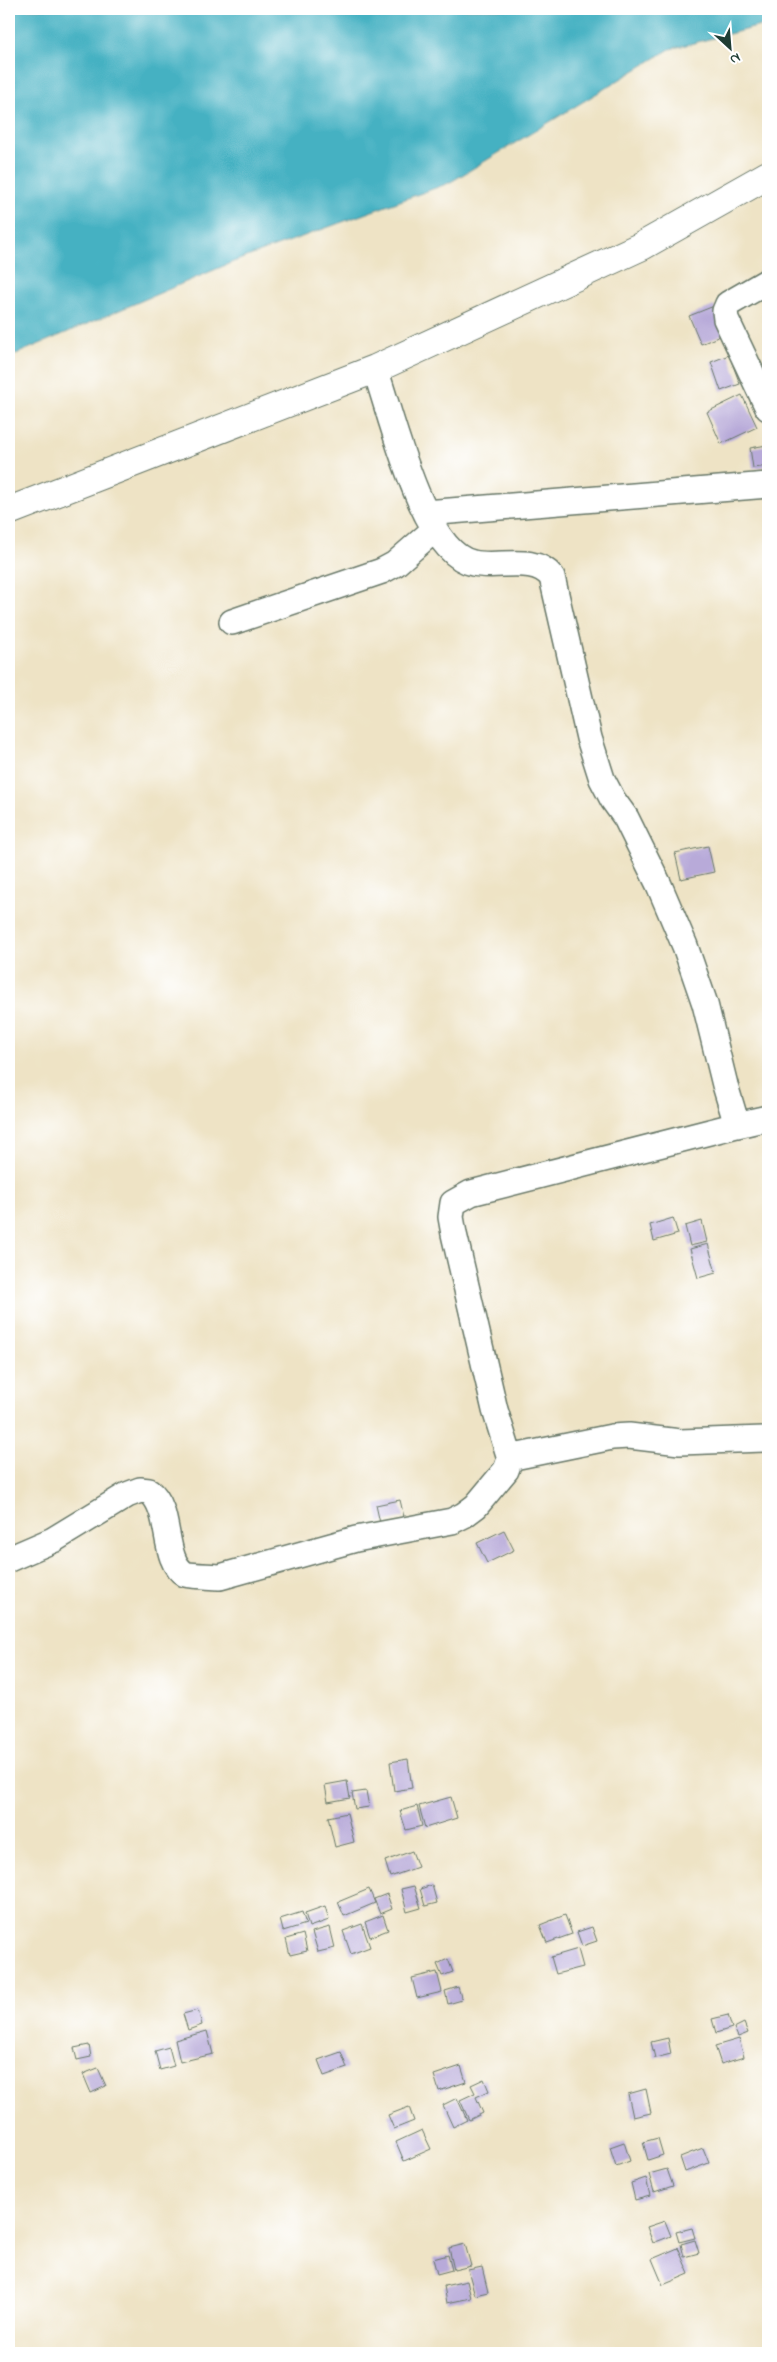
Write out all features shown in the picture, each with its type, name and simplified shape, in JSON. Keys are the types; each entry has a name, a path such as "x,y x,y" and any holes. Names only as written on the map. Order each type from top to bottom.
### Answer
{"main road":[{"path":"9,511 375,369 642,246 768,176"}],"street":[{"path":"768,281 728,304 725,311 726,319 768,408"},
{"path":"375,369 405,461 430,521 444,543 456,556 464,561 493,565 529,563 548,572 552,577 589,738 600,771 609,794 626,818 659,885 684,946 704,1004 725,1085 738,1125"},
{"path":"232,622 382,571 395,564 430,521 768,485"},
{"path":"9,1559 53,1540 128,1494 145,1490 149,1491 160,1502 175,1562 180,1569 192,1576 201,1574 220,1577 356,1539 452,1521 464,1516 506,1470 509,1458 495,1410 454,1234 451,1218 453,1203 471,1193 768,1118"},
{"path":"509,1458 612,1437 629,1436 680,1442 764,1439"}],"water":[{"path":"9,9 768,9 768,24 670,49 449,183 233,262 9,357"}],"building":[{"path":"714,306 725,334 701,344 689,316"},
{"path":"729,355 740,384 721,391 711,362"},
{"path":"742,395 757,427 721,444 707,412"},
{"path":"767,445 768,466 753,468 750,448"},
{"path":"708,846 714,872 681,879 675,853"},
{"path":"673,1218 678,1234 654,1241 650,1225"},
{"path":"702,1221 707,1242 690,1246 685,1226"},
{"path":"708,1244 716,1273 698,1278 690,1249"},
{"path":"400,1500 404,1517 380,1523 376,1505"},
{"path":"504,1530 514,1550 487,1563 477,1543"},
{"path":"408,1759 412,1788 394,1791 390,1762"},
{"path":"347,1781 350,1798 328,1802 325,1785"},
{"path":"366,1791 369,1807 355,1809 352,1793"},
{"path":"451,1797 457,1818 425,1828 419,1806"},
{"path":"417,1806 422,1826 406,1830 400,1811"},
{"path":"347,1813 354,1842 335,1847 328,1817"},
{"path":"412,1851 418,1867 390,1877 385,1861"},
{"path":"432,1885 437,1903 425,1906 420,1889"},
{"path":"414,1886 421,1908 407,1912 401,1889"},
{"path":"369,1889 375,1903 344,1916 338,1902"},
{"path":"387,1894 392,1909 380,1914 374,1899"},
{"path":"325,1906 329,1920 309,1927 305,1913"},
{"path":"302,1912 306,1924 283,1931 280,1919"},
{"path":"383,1915 388,1930 370,1937 365,1922"},
{"path":"565,1915 572,1934 547,1943 540,1925"},
{"path":"362,1924 370,1947 351,1954 343,1931"},
{"path":"330,1927 335,1948 318,1952 312,1932"},
{"path":"592,1927 597,1941 582,1946 577,1932"},
{"path":"303,1934 307,1951 290,1955 286,1939"},
{"path":"578,1949 583,1967 556,1974 551,1957"},
{"path":"448,1959 453,1972 442,1976 437,1964"},
{"path":"437,1972 442,1992 417,1998 412,1978"},
{"path":"458,1987 462,2000 448,2004 445,1991"},
{"path":"198,2010 202,2025 188,2030 183,2014"},
{"path":"728,2015 732,2028 716,2033 712,2019"},
{"path":"744,2023 748,2033 738,2037 734,2028"},
{"path":"207,2031 213,2054 180,2062 175,2040"},
{"path":"668,2038 671,2054 655,2058 651,2042"},
{"path":"739,2039 744,2057 721,2064 715,2046"},
{"path":"89,2045 91,2057 77,2060 74,2048"},
{"path":"169,2047 174,2066 160,2070 155,2051"},
{"path":"341,2052 347,2068 324,2076 318,2060"},
{"path":"461,2066 466,2082 439,2091 434,2075"},
{"path":"98,2068 106,2086 91,2093 83,2074"},
{"path":"484,2079 489,2091 476,2097 483,2113 469,2120 460,2100 475,2093 471,2085"},
{"path":"646,2089 651,2113 633,2117 628,2094"},
{"path":"457,2098 467,2120 453,2127 443,2105"},
{"path":"409,2107 414,2121 394,2129 388,2115"},
{"path":"422,2130 431,2149 404,2161 396,2142"},
{"path":"658,2138 663,2155 648,2160 643,2142"},
{"path":"624,2142 630,2161 616,2166 610,2147"},
{"path":"703,2148 709,2163 685,2172 680,2157"},
{"path":"667,2169 673,2186 654,2192 649,2174"},
{"path":"646,2178 650,2196 635,2200 631,2183"},
{"path":"665,2221 671,2236 653,2243 647,2227"},
{"path":"692,2228 695,2238 679,2242 676,2232"},
{"path":"695,2240 699,2253 684,2257 681,2244"},
{"path":"465,2244 471,2266 454,2270 449,2248"},
{"path":"678,2248 689,2274 663,2285 652,2259"},
{"path":"448,2255 452,2270 437,2274 433,2259"},
{"path":"482,2267 488,2292 475,2295 468,2270"},
{"path":"467,2281 471,2298 447,2303 444,2286"}]}
